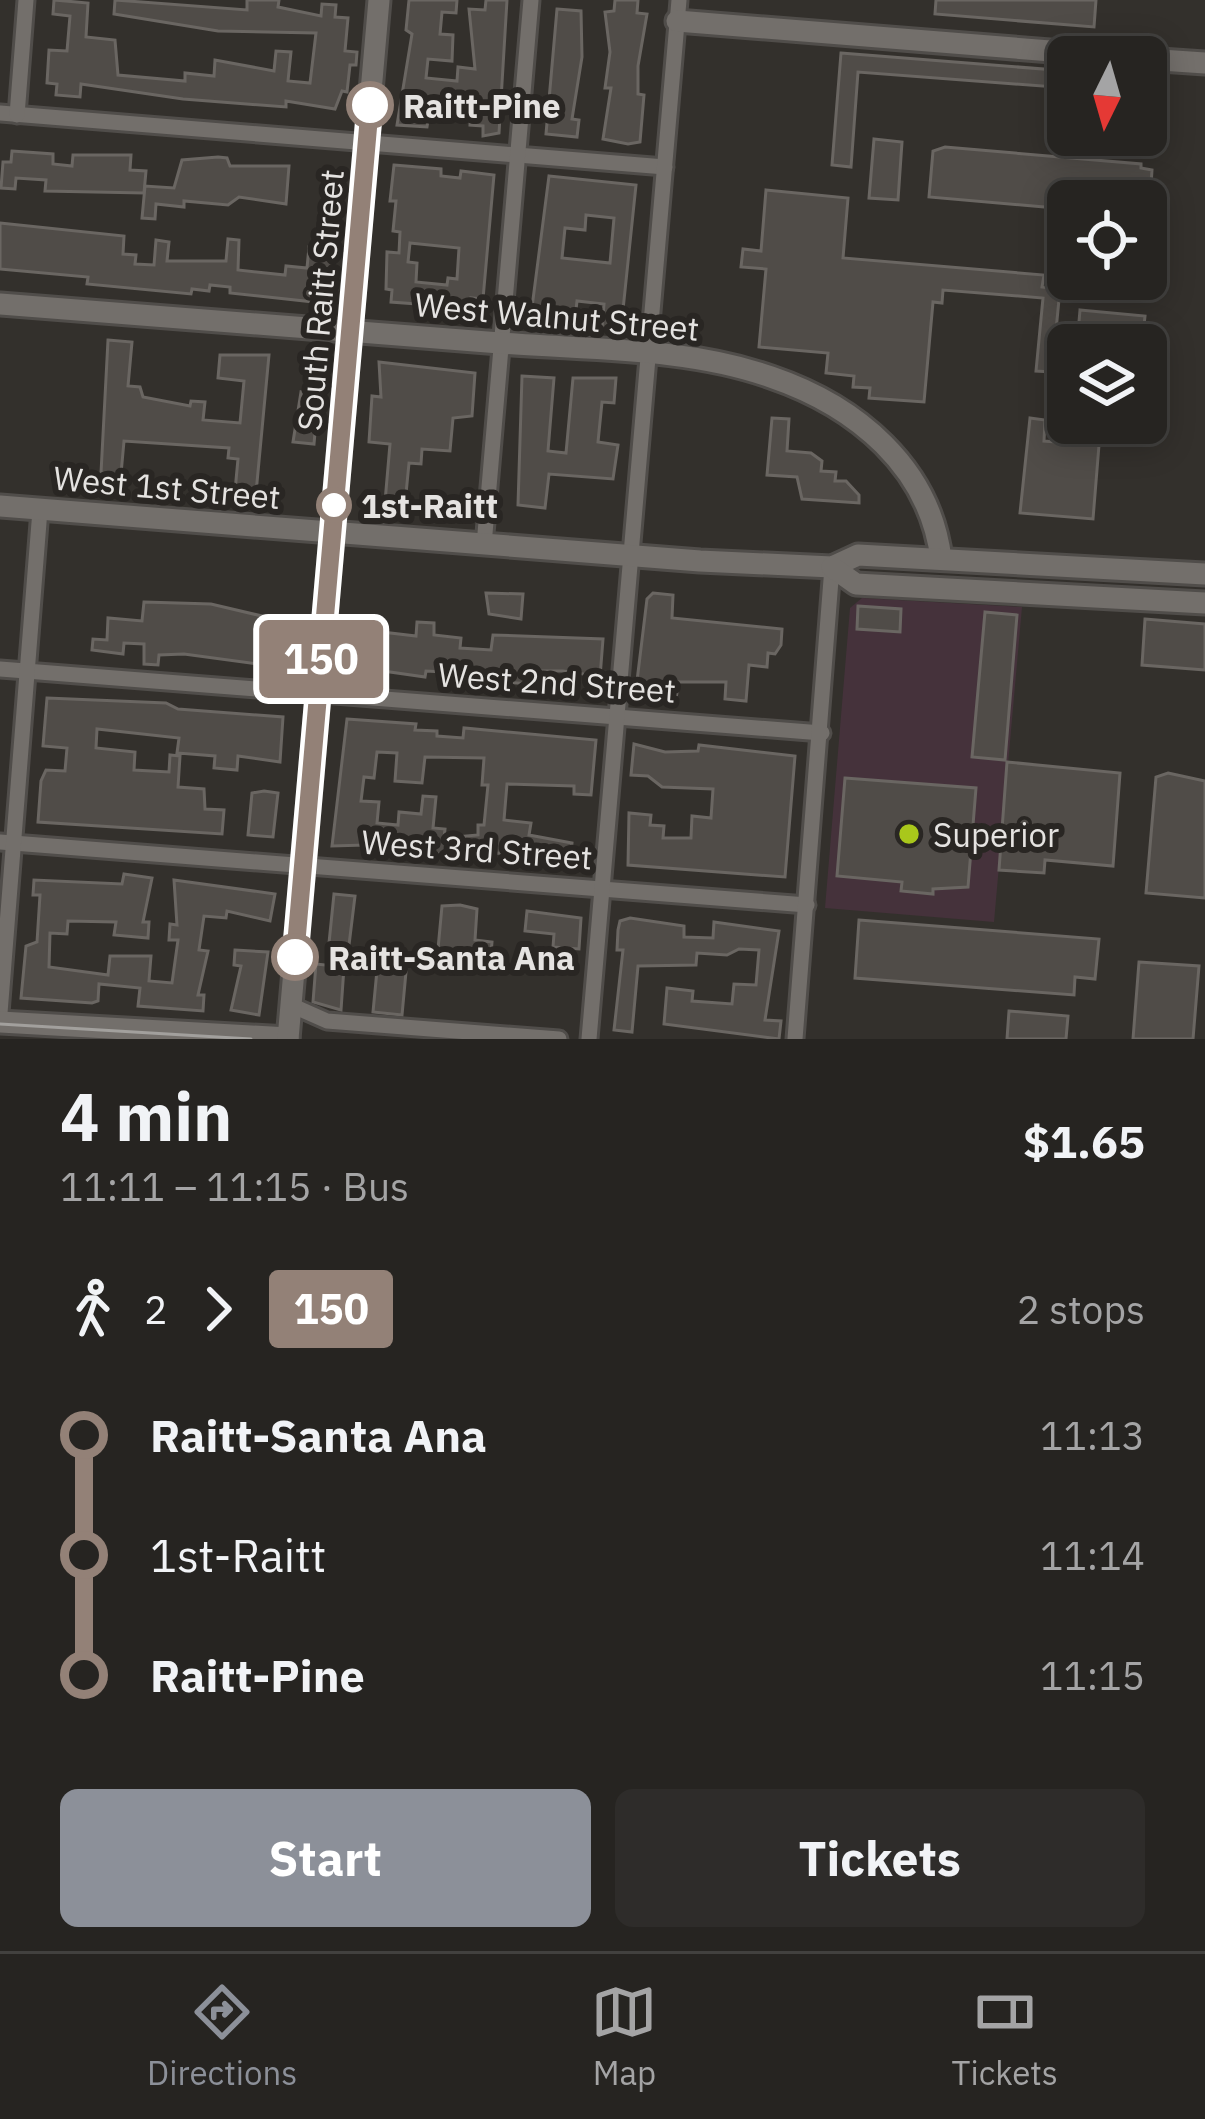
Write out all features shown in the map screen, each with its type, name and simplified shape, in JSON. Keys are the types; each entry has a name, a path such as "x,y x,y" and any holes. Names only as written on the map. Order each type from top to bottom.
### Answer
{"street":[{"path":"26,0 9,114 665,167"},
{"name":"South Raitt Street","path":"288,1038 379,0"},
{"path":"484,545 531,0"},
{"path":"589,1039 678,11 1047,49"},
{"path":"1167,60 1205,63"},
{"name":"West Walnut Street","path":"0,304 648,355 771,376 856,421 896,456 935,517 941,559"},
{"name":"West 1st Street","path":"0,506 632,557 832,567 858,556 1205,574"},
{"path":"0,1013 6,843 40,510"},
{"path":"795,1039 832,567"},
{"name":"West 1st Street","path":"832,567 856,584 1205,603"},
{"name":"West 2nd Street","path":"0,669 822,733"},
{"name":"West 3rd Street","path":"6,843 807,905"},
{"path":"291,1005 327,1021 559,1039"},
{"path":"0,1022 288,1038"},
{"path":"0,1034 57,1039"}],"shaded area":[{"path":"862,598 1022,607 994,922 825,908 850,608"}],"building":[{"path":"54,0 88,3 86,37 115,40 118,75 185,81 185,73 214,76 215,60 274,71 276,51 291,52 288,81 310,83 316,33 218,31 114,14 115,0 247,10 247,0 279,0 278,7 321,16 322,4 336,5 335,17 348,18 345,51 357,52 356,65 350,65 347,92 342,91 335,109 286,101 286,107 183,99 81,84 80,97 56,95 57,84 47,83 49,50 67,51 70,16 53,14"},
{"path":"409,0 457,0 456,13 442,12 440,34 453,35 452,61 428,59 426,78 457,81 458,67 475,69 469,9 485,10 486,0 507,0 499,133 483,136 483,126 470,125 471,107 439,104 438,121 428,120 427,127 397,125 412,34 406,30"},
{"path":"615,0 638,0 637,13 647,14 638,66 638,94 644,95 640,142 628,144 603,139 611,88 605,88 610,52 605,12 614,11"},
{"path":"936,0 1096,0 1094,27 935,14"},
{"path":"557,9 581,11 582,57 572,119 579,120 577,137 546,134"},
{"path":"841,53 1047,69 1047,86 858,72 851,167 832,165"},
{"path":"874,139 902,142 898,200 869,198"},
{"path":"945,147 1141,164 1152,170 1151,180 1047,180 1047,207 929,197 933,151"},
{"path":"12,151 53,154 53,164 72,166 73,155 131,155 130,170 146,171 144,193 45,191 46,180 16,178 15,189 1,188 3,162 11,162"},
{"path":"227,158 230,166 289,166 286,204 239,197 228,205 184,201 184,207 156,204 155,219 142,218 145,186 174,188 182,160"},
{"path":"394,165 441,169 441,176 460,178 461,171 494,175 483,299 471,298 471,308 391,302 392,290 386,289 387,252 399,253 400,232 393,231 396,201 390,201","holes":["410,243 459,248 457,279 448,278 447,285 416,282 417,263 408,262"]},
{"path":"549,176 636,185 621,329 602,328 604,304 577,301 575,319 531,315","holes":["586,215 614,218 610,263 562,258 565,228 585,230"]},
{"path":"766,190 848,198 843,258 1044,275 1047,300 1059,300 1057,324 1047,324 1047,372 1036,371 1043,298 943,290 942,303 933,302 924,402 869,398 870,388 853,387 854,376 826,373 828,353 759,347 766,269 741,267 743,249 761,251"},
{"path":"0,223 124,236 123,254 136,255 135,264 154,265 156,240 169,242 167,261 226,261 228,239 239,240 238,270 285,275 286,266 307,268 309,247 334,250 331,275 316,273 314,302 230,293 230,287 210,285 209,291 192,289 191,294 0,269"},
{"path":"1080,310 1145,316 1144,324 1079,324"},
{"path":"108,340 132,342 128,386 140,387 143,397 190,406 191,401 205,402 203,420 240,423 244,381 218,378 220,355 269,355 256,493 235,491 238,459 228,458 229,448 124,441 121,474 101,473"},
{"path":"379,362 475,373 472,416 453,418 450,451 422,449 421,464 409,463 405,504 385,502 390,444 369,442 372,396 381,397"},
{"path":"522,376 554,378 548,451 566,453 573,378 616,378 614,403 602,402 598,442 618,445 613,479 549,474 545,508 518,505"},
{"path":"301,392 318,398 314,444 293,442"},
{"path":"772,418 789,419 787,451 811,453 822,461 821,471 836,472 835,481 846,481 859,495 859,503 802,499 797,477 767,475"},
{"path":"1030,418 1045,420 1047,444 1099,445 1093,519 1020,513"},
{"path":"486,593 523,594 521,619 489,614"},
{"path":"653,593 673,595 672,618 782,629 781,645 775,654 768,653 767,667 749,665 746,701 725,699 726,682 679,682 676,698 647,692 648,682 637,681 647,599"},
{"path":"144,602 211,604 296,624 295,669 184,654 159,655 158,665 144,664 144,644 124,643 123,654 92,650 93,639 107,640 108,618 142,621"},
{"path":"858,606 901,609 900,632 857,629"},
{"path":"985,612 1017,615 1005,760 972,757"},
{"path":"1145,619 1205,624 1205,670 1142,665"},
{"path":"417,622 434,623 434,635 461,638 460,648 491,650 493,635 603,639 599,690 589,689 590,675 563,671 535,671 534,684 444,679 444,672 426,671 425,677 362,668 361,673 345,672 348,628 416,636"},
{"path":"47,698 166,703 178,709 283,717 280,762 238,756 237,770 214,768 215,756 177,753 179,738 97,729 96,748 135,752 134,770 169,772 170,755 180,756 178,787 204,789 205,809 224,810 222,834 38,822 41,781 46,770 65,771 67,748 43,746"},
{"path":"347,719 416,724 415,730 437,731 437,736 463,738 464,728 596,740 591,795 574,794 574,786 507,784 504,820 531,823 529,835 572,843 570,863 501,853 412,854 366,845 332,846","holes":["377,752 397,753 395,781 422,783 425,757 484,758 482,785 488,785 484,825 478,825 478,835 444,838 445,829 433,828 436,797 423,796 421,814 399,812 398,825 377,823 379,802 361,801 364,777 374,778"]},
{"path":"634,744 665,752 698,751 699,745 795,756 785,877 628,865 629,813 651,815 650,825 664,826 663,838 691,838 692,816 711,818 713,789 662,787 648,776 631,775"},
{"path":"1007,762 1120,773 1113,866 1045,860 1044,873 999,870"},
{"path":"1168,773 1205,781 1205,898 1146,893 1156,777"},
{"path":"845,778 976,788 968,887 933,889 933,894 901,891 902,882 837,876"},
{"path":"252,793 278,793 273,837 248,835"},
{"path":"124,874 152,878 143,922 149,922 148,938 114,935 116,922 68,921 67,934 50,933 49,967 108,975 110,956 151,956 149,981 172,983 178,940 169,940 170,924 177,925 174,880 275,894 270,921 227,911 226,918 204,916 199,950 208,951 198,995 204,995 203,1011 138,1006 140,988 99,984 98,1001 92,1003 21,998 26,946 37,942 40,895 33,895 34,880 122,884"},
{"path":"334,894 355,896 349,945 329,943"},
{"path":"442,906 477,909 475,940 492,942 491,954 438,949"},
{"path":"527,911 581,918 579,949 553,947 554,934 525,931"},
{"path":"630,918 684,926 684,937 713,938 714,922 779,931 765,1020 781,1021 779,1039 664,1024 667,988 693,991 692,1001 732,1004 734,984 756,985 759,950 697,953 696,965 638,966 632,1032 614,1030 623,950 617,950 618,930 620,921"},
{"path":"859,920 1099,939 1095,979 1075,977 1074,995 855,978"},
{"path":"235,950 268,952 259,1015 231,1010 241,966 234,965"},
{"path":"1139,962 1199,966 1193,1039 1133,1039"},
{"path":"316,964 344,967 341,1010 313,1002"},
{"path":"377,970 406,972 402,1015 373,1012"},
{"path":"1009,1011 1068,1016 1066,1039 1007,1039"}],"tram line":[{"path":"0,1024 251,1039"}],"bus line":[{"name":"150","path":"295,957 370,105"}],"place":[{"name":"Raitt-Pine","path":"370,105"},
{"name":"1st-Raitt","path":"334,505"},
{"name":"Superior","path":"909,834"},
{"name":"Raitt-Santa Ana","path":"295,957"}]}
